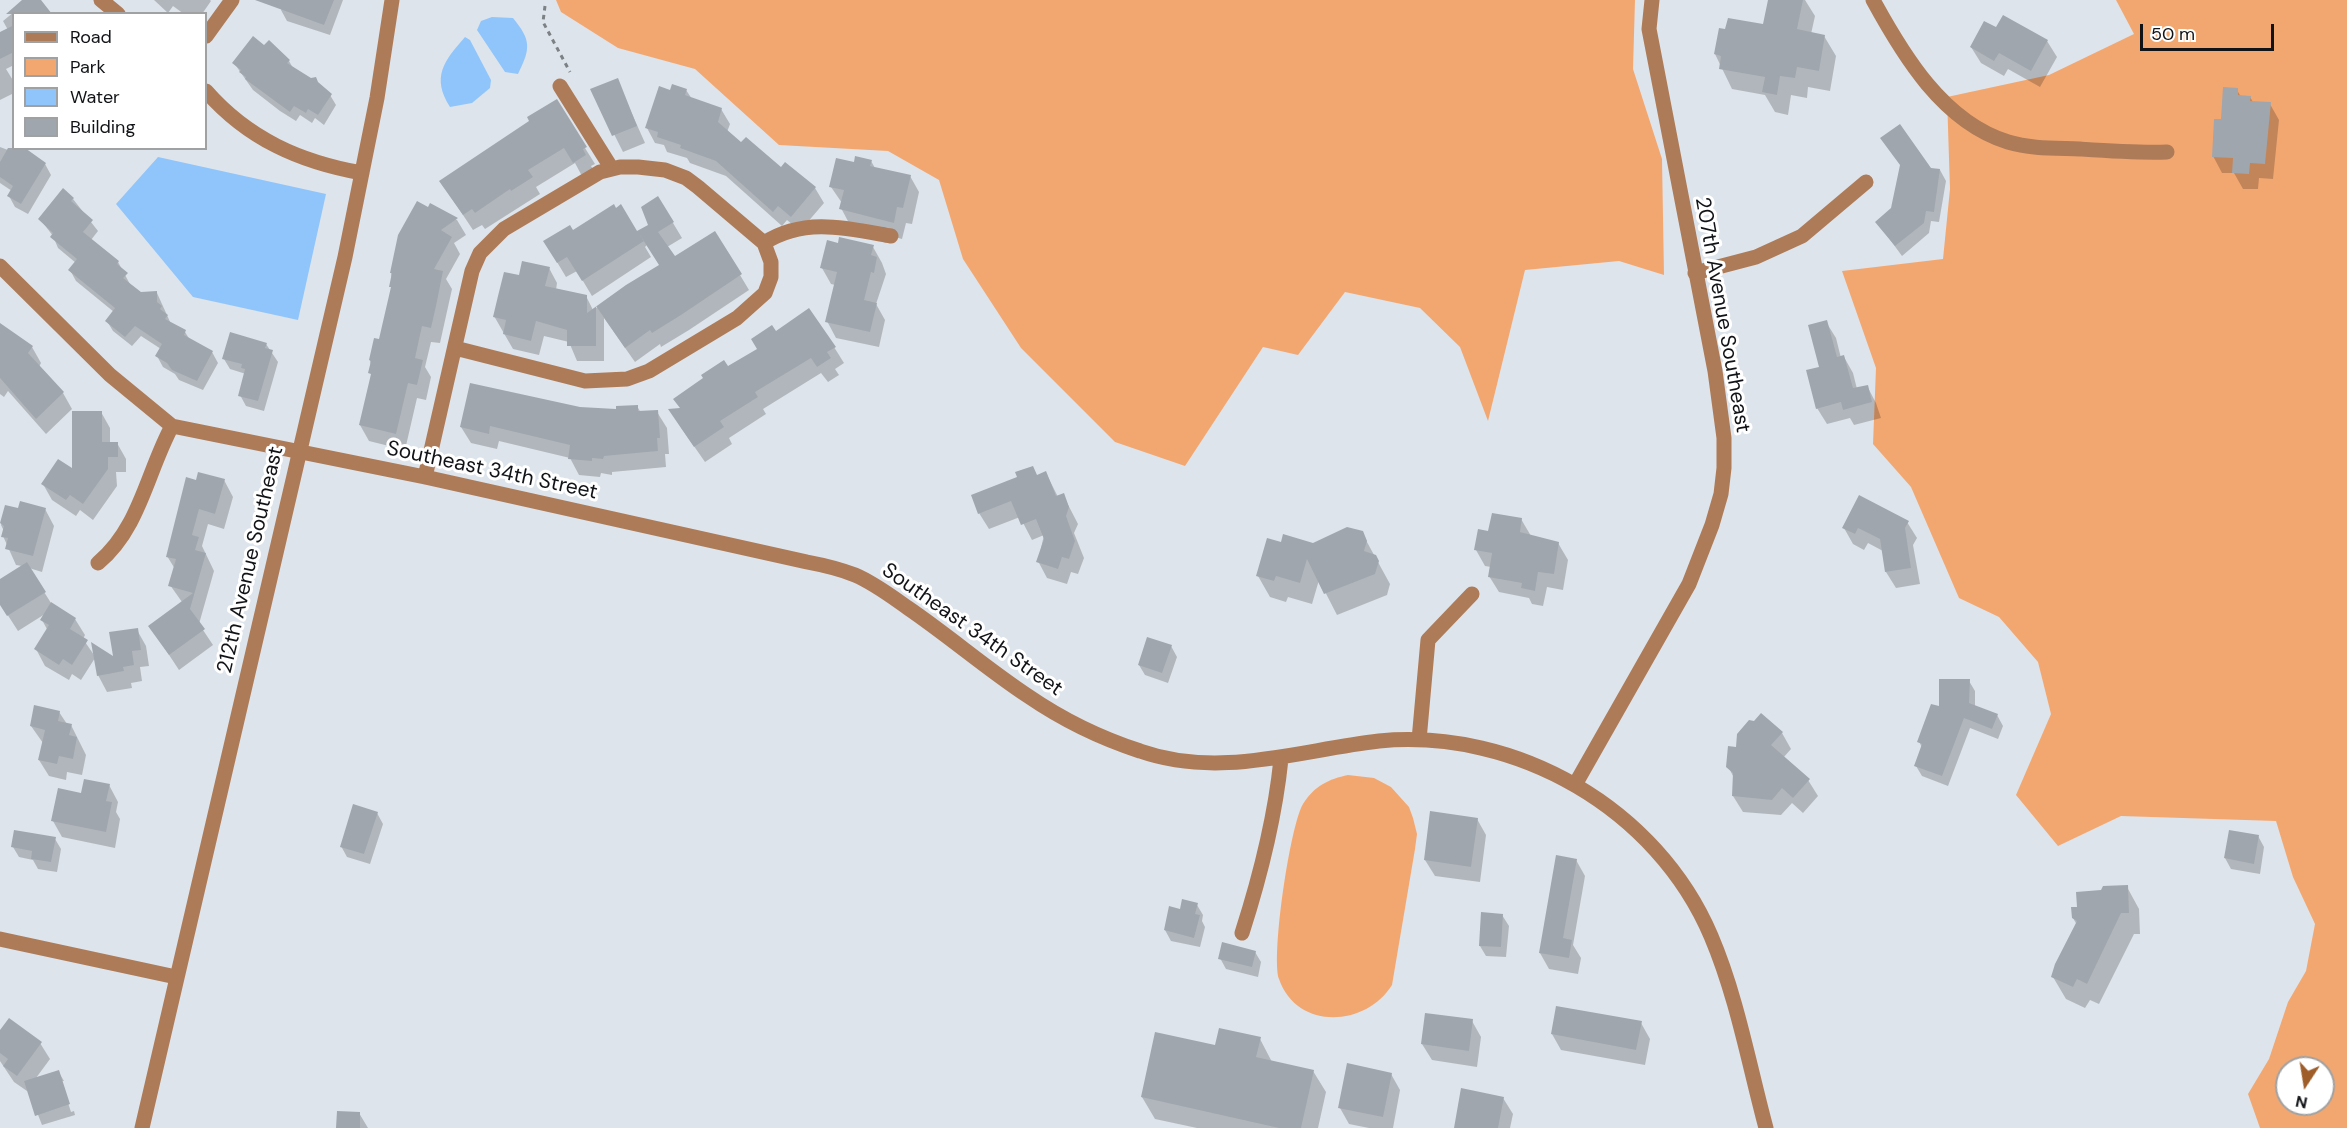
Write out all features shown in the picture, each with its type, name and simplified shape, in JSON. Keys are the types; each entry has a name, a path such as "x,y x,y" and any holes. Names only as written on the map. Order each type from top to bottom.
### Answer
{"street":[{"path":"101,0 116,12"},
{"path":"207,35 232,0"},
{"name":"212th Avenue Southeast","path":"142,1128 345,257 377,98 392,0"},
{"name":"207th Avenue Southeast","path":"1576,783 1689,584 1703,552 1721,494 1724,438 1714,370 1649,29 1652,0"},
{"path":"1873,0 1902,54 1959,116 1987,132 2007,142 2042,148 2129,153 2167,152"},
{"path":"561,87 612,170"},
{"path":"207,92 222,110 277,148 306,161 362,173"},
{"path":"425,477 472,271 480,253 504,229 600,172 638,167 665,170 686,178 764,243 771,262 771,277 765,293 737,318 650,371 627,379 585,381 455,348"},
{"path":"1695,273 1756,257 1802,236 1866,182"},
{"path":"764,243 780,233 825,226 891,236"},
{"name":"Southeast 34th Street","path":"0,266 110,375 172,426 425,477 834,568 856,576 884,591 1026,695 1062,718 1104,739 1144,753 1210,763 1281,759 1370,743 1419,740 1503,753 1576,783 1644,838 1675,875 1693,902 1711,935 1726,975 1766,1128"},
{"path":"98,563 120,542 130,526 158,453 172,426"},
{"path":"1419,740 1428,640 1472,594"},
{"path":"1242,933 1257,884 1278,795 1281,759"},
{"path":"0,939 176,977"}],"path":[{"path":"545,6 543,22 570,73 570,78 561,87"}],"green space":[{"path":"556,0 1635,0 1633,69 1662,159 1664,275 1619,261 1525,270 1488,421 1460,347 1420,308 1345,292 1298,355 1263,347 1185,466 1115,442 1021,348 963,259 939,180 888,151 779,145 695,69 618,48 561,12"},
{"path":"2116,0 2347,0 2347,1128 2260,1128 2248,1094 2269,1059 2288,1002 2306,971 2315,924 2293,877 2276,821 2121,816 2058,846 2016,795 2051,714 2038,662 1999,617 1959,598 1911,487 1873,444 1876,368 1842,271 1943,259 1950,189 1947,97 2049,75 2134,34"},
{"path":"1348,775 1374,778 1391,787 1409,807 1417,834 1392,985 1380,999 1366,1009 1350,1015 1332,1017 1316,1015 1301,1008 1288,996 1279,979 1278,945 1283,891 1293,837 1303,804 1322,784"}],"water":[{"path":"492,17 513,18 523,32 527,51 518,74 505,72 477,30 481,21"},
{"path":"465,37 470,40 491,80 490,88 472,103 450,107 441,87 442,70"},
{"path":"158,157 326,194 298,320 193,297 116,204"}],"building":[{"path":"22,0 41,0 50,12 12,12 12,14 6,14"},
{"path":"255,0 334,0 324,25"},
{"path":"1768,0 1803,0 1797,29 1825,35 1819,71 1797,67 1795,78 1780,76 1777,95 1762,92 1765,77 1719,69 1721,56 1714,54 1719,28 1725,29 1728,18 1763,24"},
{"path":"2003,15 2048,40 2031,71 1999,53 1994,61 1970,47 1984,21 1996,27"},
{"path":"12,26 12,53 0,59 0,32"},
{"path":"253,36 264,45 269,40 290,60 287,63 311,78 316,77 318,82 332,94 318,115 308,109 306,113 294,106 290,112 245,79 246,77 239,72 241,70 232,63"},
{"path":"618,78 637,126 612,136 590,89"},
{"path":"672,84 687,89 685,95 722,108 718,122 741,142 746,137 781,167 785,162 816,187 791,217 778,206 773,212 716,161 680,148 681,145 657,137 658,132 645,128 659,86 670,90"},
{"path":"2223,87 2238,88 2238,95 2251,96 2250,101 2271,102 2265,164 2250,163 2249,174 2232,173 2233,158 2212,157 2214,119 2221,119"},
{"path":"557,99 587,147 583,149 586,155 573,163 564,148 528,170 533,177 511,191 510,189 475,213 472,209 463,215 439,181 529,121 527,117"},
{"path":"1900,124 1931,168 1940,169 1934,212 1926,211 1924,223 1895,246 1875,222 1891,208 1900,165 1880,138"},
{"path":"8,148 12,148 12,150 28,150 46,163 21,204 7,196 13,186 0,177 0,162"},
{"path":"855,156 872,160 870,166 911,175 903,208 897,207 894,223 839,209 844,190 829,187 836,158 854,162"},
{"path":"63,188 74,198 71,201 93,220 83,232 119,261 117,264 128,273 123,278 141,292 157,291 157,302 162,306 160,309 168,315 165,319 186,330 184,335 213,351 197,381 172,370 167,363 155,356 162,344 135,326 125,337 105,321 115,308 68,270 77,259 50,237 53,233 38,219"},
{"path":"658,196 674,222 658,232 675,256 715,231 742,274 681,315 652,333 650,330 625,348 596,306 659,265 644,241 582,281 567,257 557,263 543,241 570,225 573,230 614,204 616,208 621,204 637,231 648,225 641,207"},
{"path":"417,201 428,207 430,203 458,218 441,230 452,237 434,269 443,271 431,328 422,326 415,358 423,360 417,385 408,383 396,434 359,425 371,374 368,373 371,361 369,360 374,338 379,339 391,287 389,287 392,273 390,273 398,235"},
{"path":"839,237 874,245 871,255 877,257 864,300 877,303 870,332 825,322 837,272 820,268 827,240 838,243"},
{"path":"522,261 550,267 545,286 587,295 587,313 596,307 596,346 567,346 567,330 536,321 531,341 503,334 506,320 493,317 504,272 519,275"},
{"path":"809,308 836,347 827,352 831,358 817,367 811,358 755,392 758,397 720,421 724,427 694,447 668,409 680,408 673,399 703,378 701,375 724,360 728,366 757,349 751,339 772,325 776,331"},
{"path":"1827,320 1837,357 1844,355 1853,388 1868,385 1872,402 1843,410 1841,402 1816,409 1806,370 1819,367 1808,325"},
{"path":"0,323 33,346 28,353 64,392 36,419 0,378"},
{"path":"230,332 267,343 265,348 273,350 258,401 238,396 245,369 241,368 242,364 222,359"},
{"path":"470,383 580,407 616,409 616,406 638,405 638,411 658,410 660,438 657,438 658,451 604,456 603,459 592,458 592,461 568,459 570,445 490,426 489,434 460,427"},
{"path":"72,411 102,411 102,442 118,442 118,457 108,457 108,469 83,504 70,495 66,500 41,484 58,459 72,468"},
{"path":"1033,466 1037,475 1046,471 1056,496 1064,493 1069,507 1066,516 1075,541 1069,559 1062,557 1058,569 1036,562 1044,539 1036,519 1021,525 1011,501 978,514 971,495 1017,477 1015,472"},
{"path":"198,472 225,479 215,514 199,509 192,535 199,537 195,550 206,553 190,609 205,629 169,655 148,626 193,593 168,586 176,559 166,557 186,477 196,480"},
{"path":"1859,495 1909,521 1905,528 1911,568 1885,572 1880,539 1858,528 1855,534 1842,528"},
{"path":"20,501 46,508 33,556 5,549 8,538 1,537 4,526 0,523 5,505 18,508"},
{"path":"1492,513 1522,518 1520,532 1559,542 1554,574 1538,572 1535,591 1521,588 1522,583 1488,577 1492,553 1474,550 1478,529 1488,531"},
{"path":"1347,527 1363,531 1367,541 1364,551 1376,555 1379,561 1375,574 1324,594 1307,559 1300,583 1276,576 1274,581 1256,576 1267,538 1281,542 1283,534 1313,543"},
{"path":"27,562 46,592 7,616 0,605 0,579"},
{"path":"51,602 76,618 70,629 88,640 72,665 63,659 59,665 34,649 49,625 40,620"},
{"path":"138,628 141,650 132,651 134,665 123,667 124,671 97,676 91,642 113,656 109,632"},
{"path":"1147,637 1172,645 1162,673 1138,665"},
{"path":"1939,679 1970,679 1969,703 1998,714 1992,729 1964,718 1942,776 1914,766 1922,744 1917,742 1931,704 1939,706"},
{"path":"34,705 60,711 58,721 72,724 69,735 77,737 73,759 59,756 57,764 38,760 45,730 30,726"},
{"path":"1761,713 1783,732 1771,745 1810,779 1793,798 1782,788 1772,800 1732,796 1733,773 1726,767 1728,746 1736,747 1737,734 1749,720 1754,721"},
{"path":"84,779 110,784 106,801 112,802 106,832 51,821 58,788 81,793"},
{"path":"353,804 378,812 364,854 340,847"},
{"path":"1430,811 1478,818 1471,867 1424,860"},
{"path":"14,830 56,837 51,862 31,859 32,851 11,847"},
{"path":"2229,830 2259,835 2254,864 2224,858"},
{"path":"1556,855 1577,859 1563,938 1572,940 1569,958 1539,953"},
{"path":"2128,885 2129,913 2121,913 2087,984 2077,979 2073,987 2051,977 2055,964 2077,921 2072,918 2071,907 2077,907 2076,892 2101,890 2103,886"},
{"path":"1182,899 1198,903 1195,914 1200,915 1194,938 1164,930 1169,906 1180,909"},
{"path":"1481,912 1503,914 1501,947 1479,946"},
{"path":"1222,942 1256,951 1252,967 1218,959"},
{"path":"1556,1006 1642,1021 1636,1050 1551,1034"},
{"path":"1425,1013 1473,1019 1469,1051 1421,1044"},
{"path":"9,1018 42,1042 17,1076 3,1066 8,1059 0,1053 0,1030"},
{"path":"1219,1028 1261,1037 1256,1057 1314,1070 1301,1128 1279,1128 1141,1097 1155,1032 1215,1045"},
{"path":"1347,1063 1392,1073 1383,1117 1338,1108"},
{"path":"59,1070 70,1104 35,1116 24,1081"},
{"path":"1461,1088 1504,1097 1498,1128 1454,1128"},
{"path":"337,1111 360,1112 360,1128 336,1128"}]}
